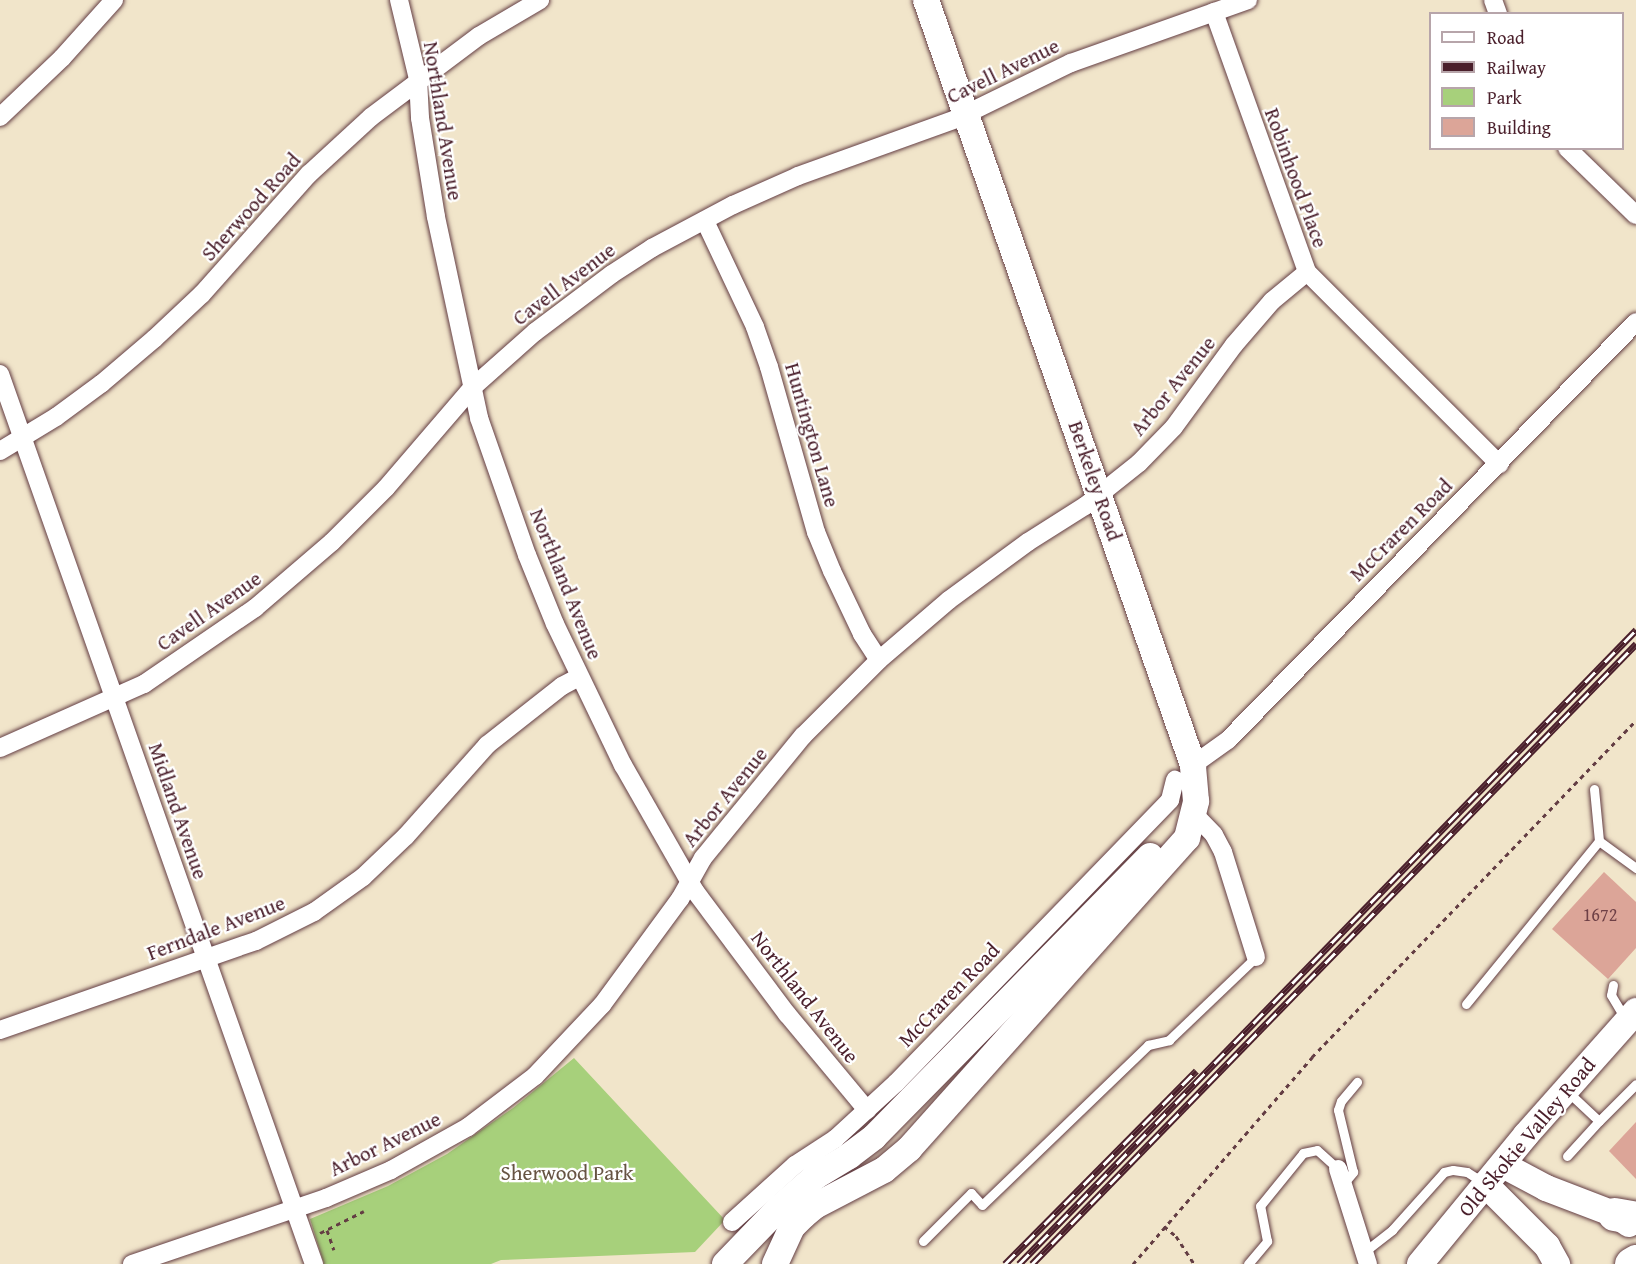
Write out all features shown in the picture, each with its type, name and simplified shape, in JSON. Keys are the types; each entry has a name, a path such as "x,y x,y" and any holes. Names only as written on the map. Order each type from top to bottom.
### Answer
{"highway":[{"path":"1630,1264 1636,1261"}],"street":[{"path":"0,117 62,58 114,0"},
{"name":"Northland Avenue","path":"399,0 418,80 420,118 452,304 479,418 527,555 579,677 623,765 695,891 787,1014 867,1110"},
{"name":"Sherwood Road","path":"0,451 92,390 154,339 202,294 309,174 370,117 479,36 540,0"},
{"name":"Berkeley Road","path":"775,1264 792,1227 803,1216 815,1206 884,1170 909,1149 1187,838 1196,788 1184,772 1100,495 968,114 926,0"},
{"name":"Cavell Avenue","path":"0,748 115,698 153,677 255,608 332,542 386,488 473,387 535,332 612,274 652,248 733,205 798,176 968,114 1071,63 1248,0"},
{"name":"Robinhood Place","path":"1214,12 1307,272 1499,464"},
{"path":"1569,150 1636,215"},
{"name":"Huntington Lane","path":"705,221 758,337 816,532 862,634 879,660"},
{"name":"Arbor Avenue","path":"132,1264 294,1209 391,1170 447,1140 535,1076 602,1005 641,954 720,835 803,736 879,660 949,600 1028,542 1100,495 1139,463 1174,427 1234,345 1272,301 1307,272"},
{"name":"McCraren Road","path":"732,1222 795,1165 835,1139 867,1110 1170,800 1184,772 1228,740 1636,322"},
{"name":"Midland Avenue","path":"0,374 314,1264"},
{"name":"Ferndale Avenue","path":"0,1030 256,941 293,924 363,877 406,836 487,745 552,693 579,677"},
{"path":"724,1264 786,1201 816,1176 849,1156 874,1137 1193,813 1214,835 1223,852 1256,957"},
{"name":"Old Skokie Valley Road","path":"1420,1264 1485,1184 1631,1016"},
{"path":"1503,1165 1546,1188 1629,1221"},
{"path":"1340,1177 1366,1258"},
{"path":"1485,1184 1547,1246 1557,1264"}],"lane":[{"path":"1466,1004 1599,841 1594,789"},
{"path":"1599,841 1636,868"},
{"path":"923,1241 971,1193 982,1205 1148,1045 1169,1040 1256,957"},
{"path":"1613,986 1611,995 1631,1016"},
{"path":"1248,1264 1267,1241 1260,1206 1303,1153 1317,1150 1340,1177 1353,1172 1338,1110 1341,1101 1357,1082"},
{"path":"1567,1156 1636,1084"},
{"path":"1566,1090 1599,1121"},
{"path":"1366,1258 1444,1172 1467,1172 1485,1184"}],"path":[{"path":"1133,1264 1312,1057 1636,720"},
{"path":"304,1238 327,1230 364,1211"},
{"path":"1164,1226 1176,1236 1194,1264"},
{"path":"327,1230 334,1250"}],"green space":[{"name":"Sherwood Park","path":"574,1058 725,1220 695,1252 501,1260 491,1264 324,1264 310,1219 388,1186 447,1154 513,1108"}],"building":[{"path":"1604,872 1636,902 1636,948 1608,979 1552,929"},
{"path":"1636,1122 1636,1179 1609,1151"}],"railway":[{"path":"1019,1264 1636,630"},
{"path":"1032,1264 1636,644"},
{"path":"1005,1264 1196,1071"}]}
